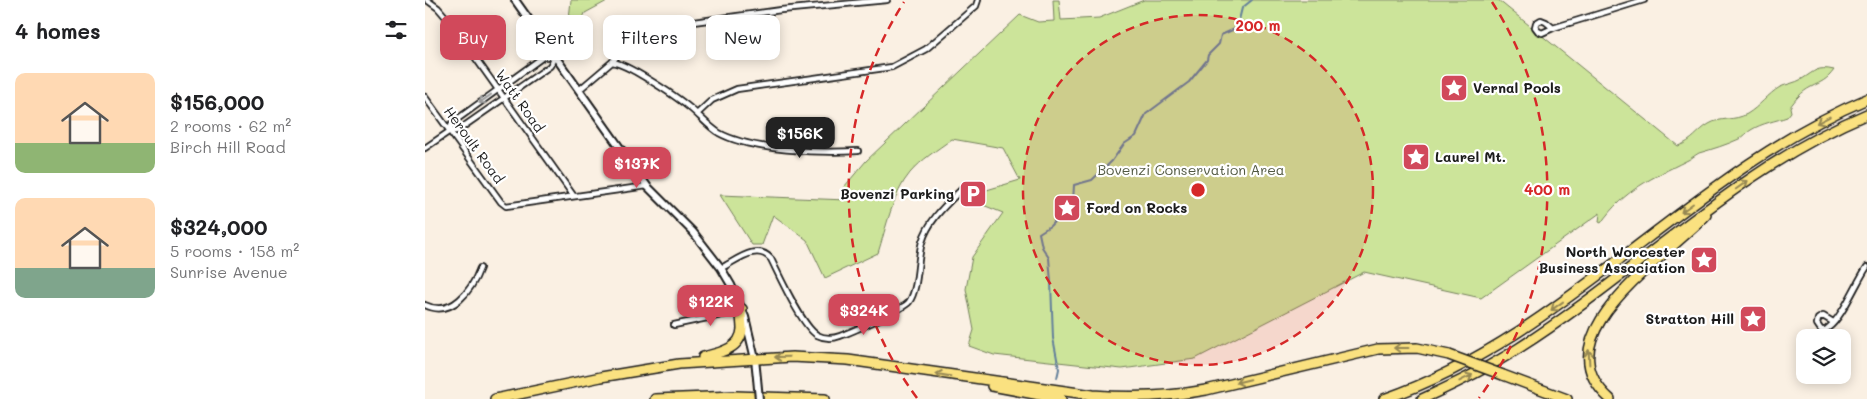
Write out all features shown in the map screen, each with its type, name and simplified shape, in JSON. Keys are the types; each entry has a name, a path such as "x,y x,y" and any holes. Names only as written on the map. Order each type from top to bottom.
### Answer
{"highway":[{"path":"1384,399 1454,369 1513,336 1556,307 1748,164 1803,130 1867,99"},
{"path":"1422,399 1451,386 1518,349 1597,293 1719,200 1758,173 1808,143 1867,114"},
{"path":"1610,399 1595,382 1589,363 1590,342 1600,320 1614,302 1647,269 1696,226 1719,200"},
{"path":"674,365 722,352 737,342 742,330 742,309"},
{"path":"495,399 601,377 674,365 705,361 792,356 835,359 963,378 986,379 1093,396 1159,396 1206,390 1378,349 1417,348 1449,355 1567,399"},
{"path":"519,399 601,377"},
{"path":"963,378 973,383 1061,399"},
{"path":"655,399 736,396 825,399"}],"main road":[{"path":"515,0 526,15"},
{"path":"558,60 647,186 693,232 721,268 742,309 755,359 759,399"}],"street":[{"name":"Watt Road","path":"427,0 438,8 450,22 573,195"},
{"path":"579,90 612,62 629,42 651,29 781,10 887,0"},
{"path":"697,114 712,100 737,89 892,67 915,56 937,41 976,6 978,0"},
{"path":"1553,28 1645,0"},
{"path":"425,148 449,131 451,123 539,60"},
{"path":"449,131 457,132 550,66 553,60"},
{"path":"612,62 624,66 664,88 709,126 744,143 809,150 858,151"},
{"name":"Heroult Road","path":"425,97 501,202 506,206 573,195"},
{"path":"573,195 647,186"},
{"path":"721,268 753,252 765,253 771,260 810,330 822,338 840,336 908,304 912,294 920,247 926,230 935,217 964,187"},
{"path":"1833,322 1867,267"},
{"path":"425,305 444,307 459,300 470,288 480,268"},
{"path":"674,325 742,309"}],"green space":[{"path":"571,0 609,0 584,15 569,15"},
{"name":"Bovenzi Conservation Area","path":"1053,0 1059,0 1061,20 1099,18 1144,0 1498,0 1678,146 1713,122 1738,118 1747,114 1780,87 1799,80 1817,70 1834,70 1821,82 1807,89 1799,96 1790,107 1791,112 1787,117 1760,126 1739,139 1699,153 1650,179 1629,193 1601,223 1599,222 1600,213 1481,298 1364,272 1195,359 1122,369 994,355 969,346 974,330 966,289 972,257 1003,213 973,201 980,192 1020,180 1003,148 952,139 935,151 915,168 904,181 891,211 878,253 825,278 807,240 773,215 762,245 752,245 720,195 847,200 844,187 866,161 1020,15 1038,22 1054,21"}],"waterway":[{"path":"1057,378 1059,369 1053,338 1049,258 1042,247 1039,233 1050,226 1073,202 1074,185 1092,180 1112,161 1124,144 1136,136 1146,114 1189,82 1207,60 1208,55 1219,44 1221,35 1237,28 1242,8 1252,0"}],"place":[{"name":"Vernal Pools","path":"1454,88"},
{"name":"Laurel Mt.","path":"1416,157"},
{"name":"Bovenzi Parking","path":"973,194"},
{"name":"Ford on Rocks","path":"1067,208"},
{"name":"North Worcester Business Association","path":"1704,260"},
{"name":"Stratton Hill","path":"1753,319"}]}
